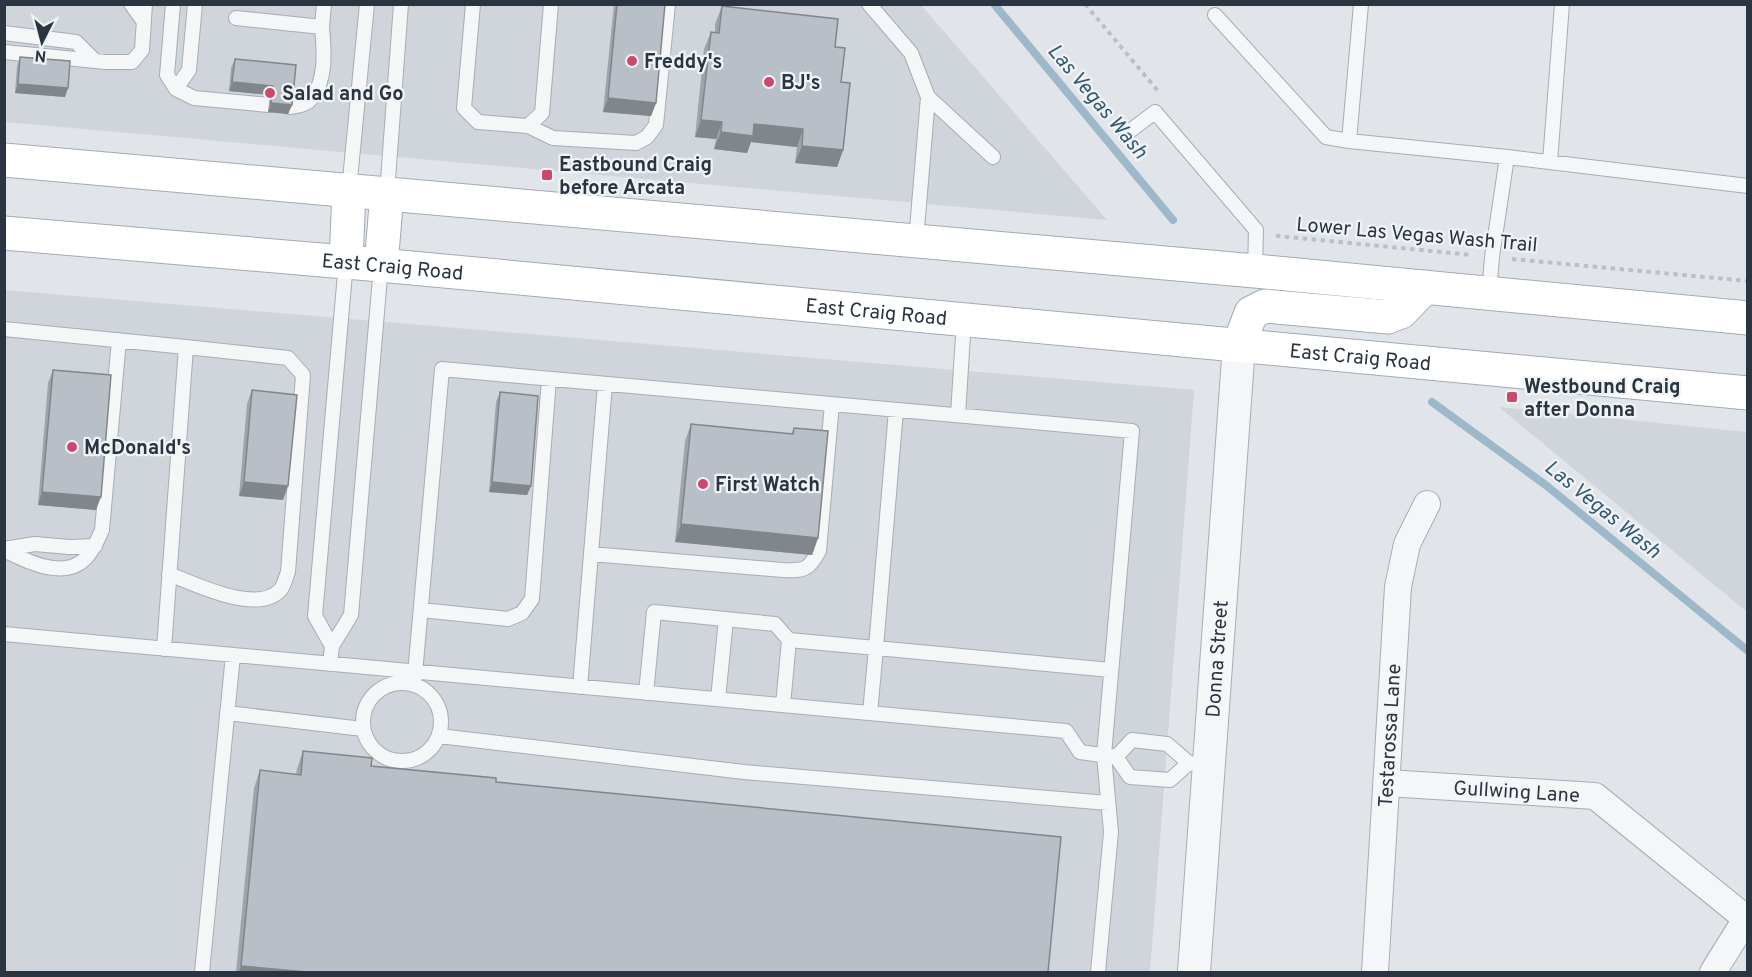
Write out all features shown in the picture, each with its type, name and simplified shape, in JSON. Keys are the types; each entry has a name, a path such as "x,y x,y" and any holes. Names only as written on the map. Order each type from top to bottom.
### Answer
{"main road":[{"path":"4,160 1748,318"},
{"path":"346,262 349,190"},
{"path":"381,266 387,193"},
{"name":"East Craig Road","path":"4,233 346,262 1748,393"},
{"path":"1239,345 1251,313 1258,308 1266,306 1388,317 1401,312 1425,287"}],"street":[{"name":"Donna Street","path":"1194,972 1199,764 1239,345"},
{"name":"Testarossa Lane","path":"1375,972 1398,587 1407,544 1427,504"},
{"name":"Gullwing Lane","path":"1387,783 1595,796 1747,920"},
{"path":"1713,972 1747,920"}],"lane":[{"path":"131,4 144,22"},
{"path":"4,52 95,61 132,62 142,50 145,4"},
{"path":"173,4 168,75 176,89 194,98 268,105"},
{"path":"176,89 189,69 195,4"},
{"path":"289,107 300,106 311,100 319,85 324,59 322,27 324,4"},
{"path":"349,190 367,4"},
{"path":"387,193 400,4"},
{"path":"473,4 464,108 478,122 528,126 553,138 636,143 647,137 656,125 668,4"},
{"path":"528,126 542,113 551,4"},
{"path":"869,4 911,53 928,97 916,241"},
{"path":"1350,141 1361,4"},
{"path":"1550,162 1562,4"},
{"path":"1215,15 1326,137 1748,186"},
{"path":"236,18 322,27"},
{"path":"4,33 76,42 95,61"},
{"path":"928,97 993,157"},
{"path":"1126,134 1155,112 1256,230 1255,272"},
{"path":"1489,294 1492,257 1507,158"},
{"path":"332,646 315,616 346,262"},
{"path":"330,664 332,646 351,615 381,266"},
{"path":"958,415 964,319"},
{"path":"4,329 288,358 303,375 288,572 280,590 262,600 231,598 170,574"},
{"path":"4,550 33,565 63,569 85,560 95,546 102,530 119,340"},
{"path":"164,649 186,347"},
{"path":"415,679 392,684 380,690 370,698 364,710 363,729 370,746 380,755 391,760 417,759 428,752 439,736 441,716 436,704 415,679 441,369 1132,431 1111,670 1108,803 1111,832 1098,972"},
{"path":"421,610 508,619 522,613 532,599 549,379"},
{"path":"580,687 605,384"},
{"path":"591,554 800,571 810,566 819,550 832,404"},
{"path":"870,713 896,410"},
{"path":"4,550 35,544 69,547 95,546"},
{"path":"646,693 654,612 775,624 789,640 1111,670"},
{"path":"718,699 726,619"},
{"path":"4,634 330,664 415,679 580,687 1066,731 1080,752 1110,756 1130,777 1170,780 1199,764 1167,744 1132,741 1110,756"},
{"path":"783,705 789,640"},
{"path":"202,972 233,655"},
{"path":"227,714 363,729"},
{"path":"439,736 744,772 1108,803"}],"path":[{"path":"1084,4 1165,100"},
{"name":"Lower Las Vegas Wash Trail","path":"1273,228 1278,236 1748,281"}],"shaded area":[{"path":"4,5 921,5 1107,220 5,122"},
{"path":"4,290 1194,390 1150,972 5,972"},
{"path":"1499,407 1747,432 1747,612"}],"building":[{"name":"Freddy's","path":"617,4 665,4 656,103 608,98"},
{"name":"BJ's","path":"722,6 838,19 835,47 845,48 841,82 850,83 843,150 802,146 803,129 754,124 753,136 721,132 722,122 701,120 711,32 719,33"},
{"path":"20,57 70,61 68,88 18,84"},
{"name":"Salad and Go","path":"235,59 296,65 292,105 271,103 273,86 232,82"},
{"name":"McDonald's","path":"53,370 111,375 101,497 42,492"},
{"path":"252,390 297,395 288,486 244,482"},
{"path":"500,392 538,396 531,486 492,482"},
{"path":"691,424 793,434 794,428 828,431 818,538 681,524"},
{"path":"303,751 372,758 371,766 496,778 496,782 1061,837 1048,972 307,972 241,966 260,770 301,775"}],"waterway":[{"name":"Las Vegas Wash","path":"994,4 1173,220"},
{"name":"Las Vegas Wash","path":"1432,402 1547,486 1748,651"}],"place":[{"name":"Freddy's","path":"632,61"},
{"name":"BJ's","path":"769,82"},
{"name":"Salad and Go","path":"270,93"},
{"name":"Eastbound Craig before Arcata","path":"547,175"},
{"name":"Westbound Craig after Donna","path":"1512,397"},
{"name":"McDonald's","path":"72,447"},
{"name":"First Watch","path":"703,484"}]}
